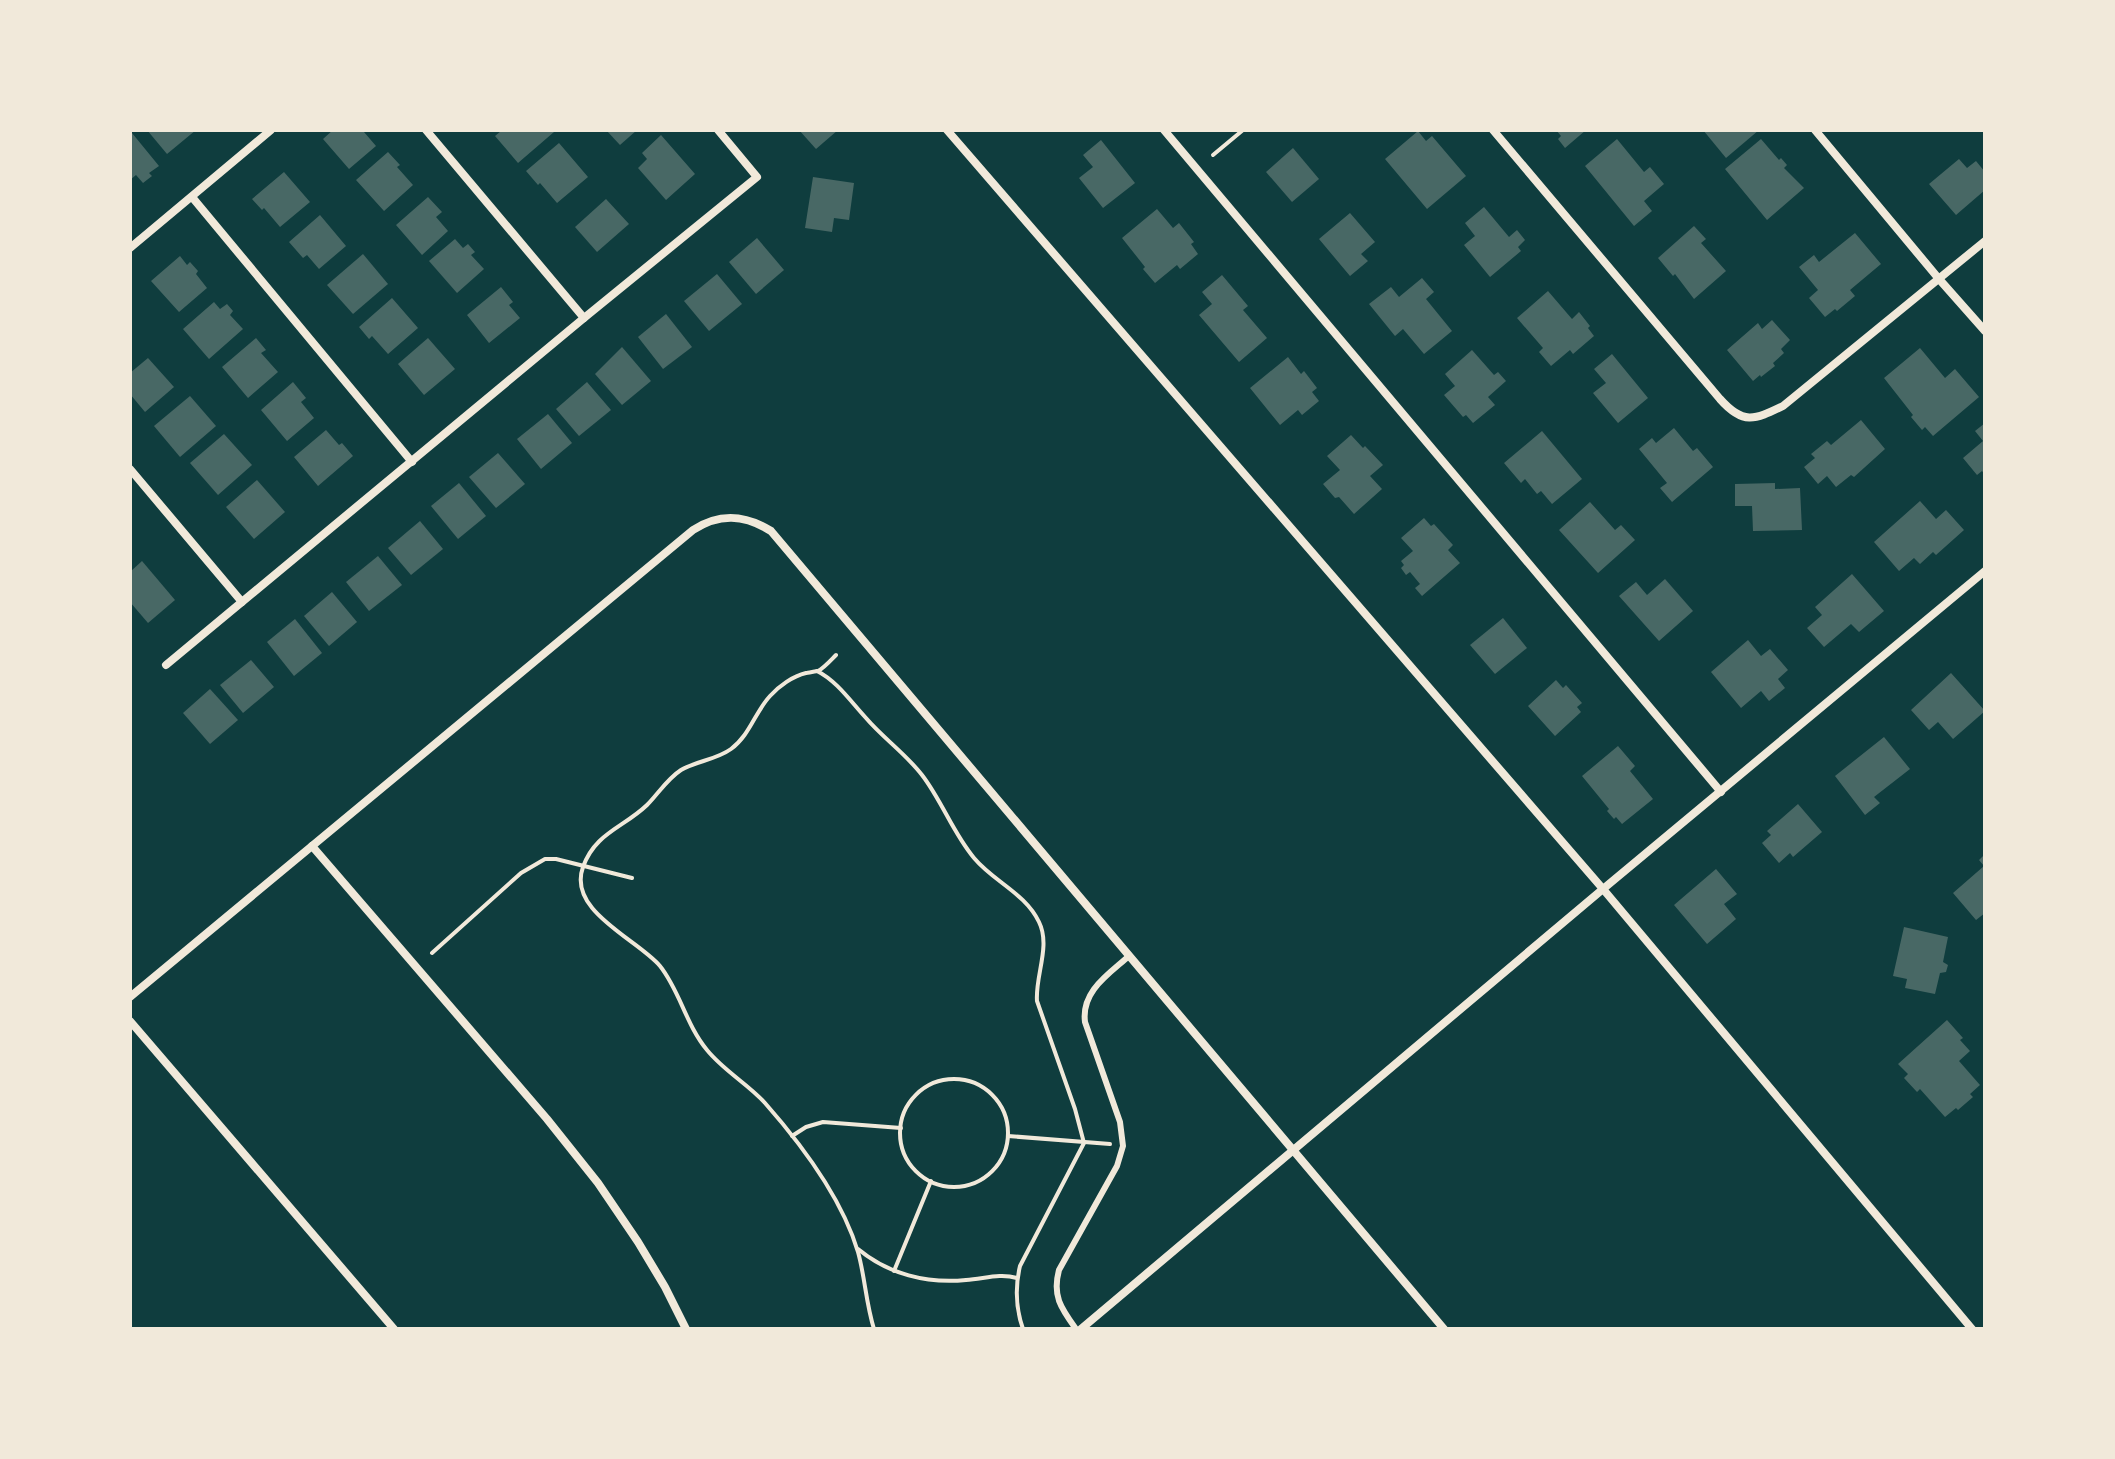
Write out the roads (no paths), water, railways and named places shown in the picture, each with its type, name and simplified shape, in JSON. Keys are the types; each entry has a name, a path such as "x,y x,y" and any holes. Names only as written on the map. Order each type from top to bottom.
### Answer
{"street":[{"path":"130,248 271,130"},
{"path":"426,130 584,318"},
{"path":"166,665 757,177 718,130"},
{"path":"947,130 1603,889 1972,1329"},
{"path":"1164,130 1721,792"},
{"path":"1493,130 1720,399 1742,418 1757,419 1783,406 1985,241"},
{"path":"1815,130 1985,331"},
{"path":"192,197 412,462"},
{"path":"130,469 242,602"},
{"path":"130,997 693,530 713,520 736,517 760,524 771,531 1444,1329"},
{"path":"1078,1329 1985,571"},
{"path":"312,846 547,1119 598,1183 638,1242 686,1329"},
{"path":"130,1021 394,1329"}],"lane":[{"path":"1078,1329 1059,1303 1056,1282 1059,1270 1117,1166 1123,1146 1120,1122 1083,1010 1091,992 1129,956"}]}
